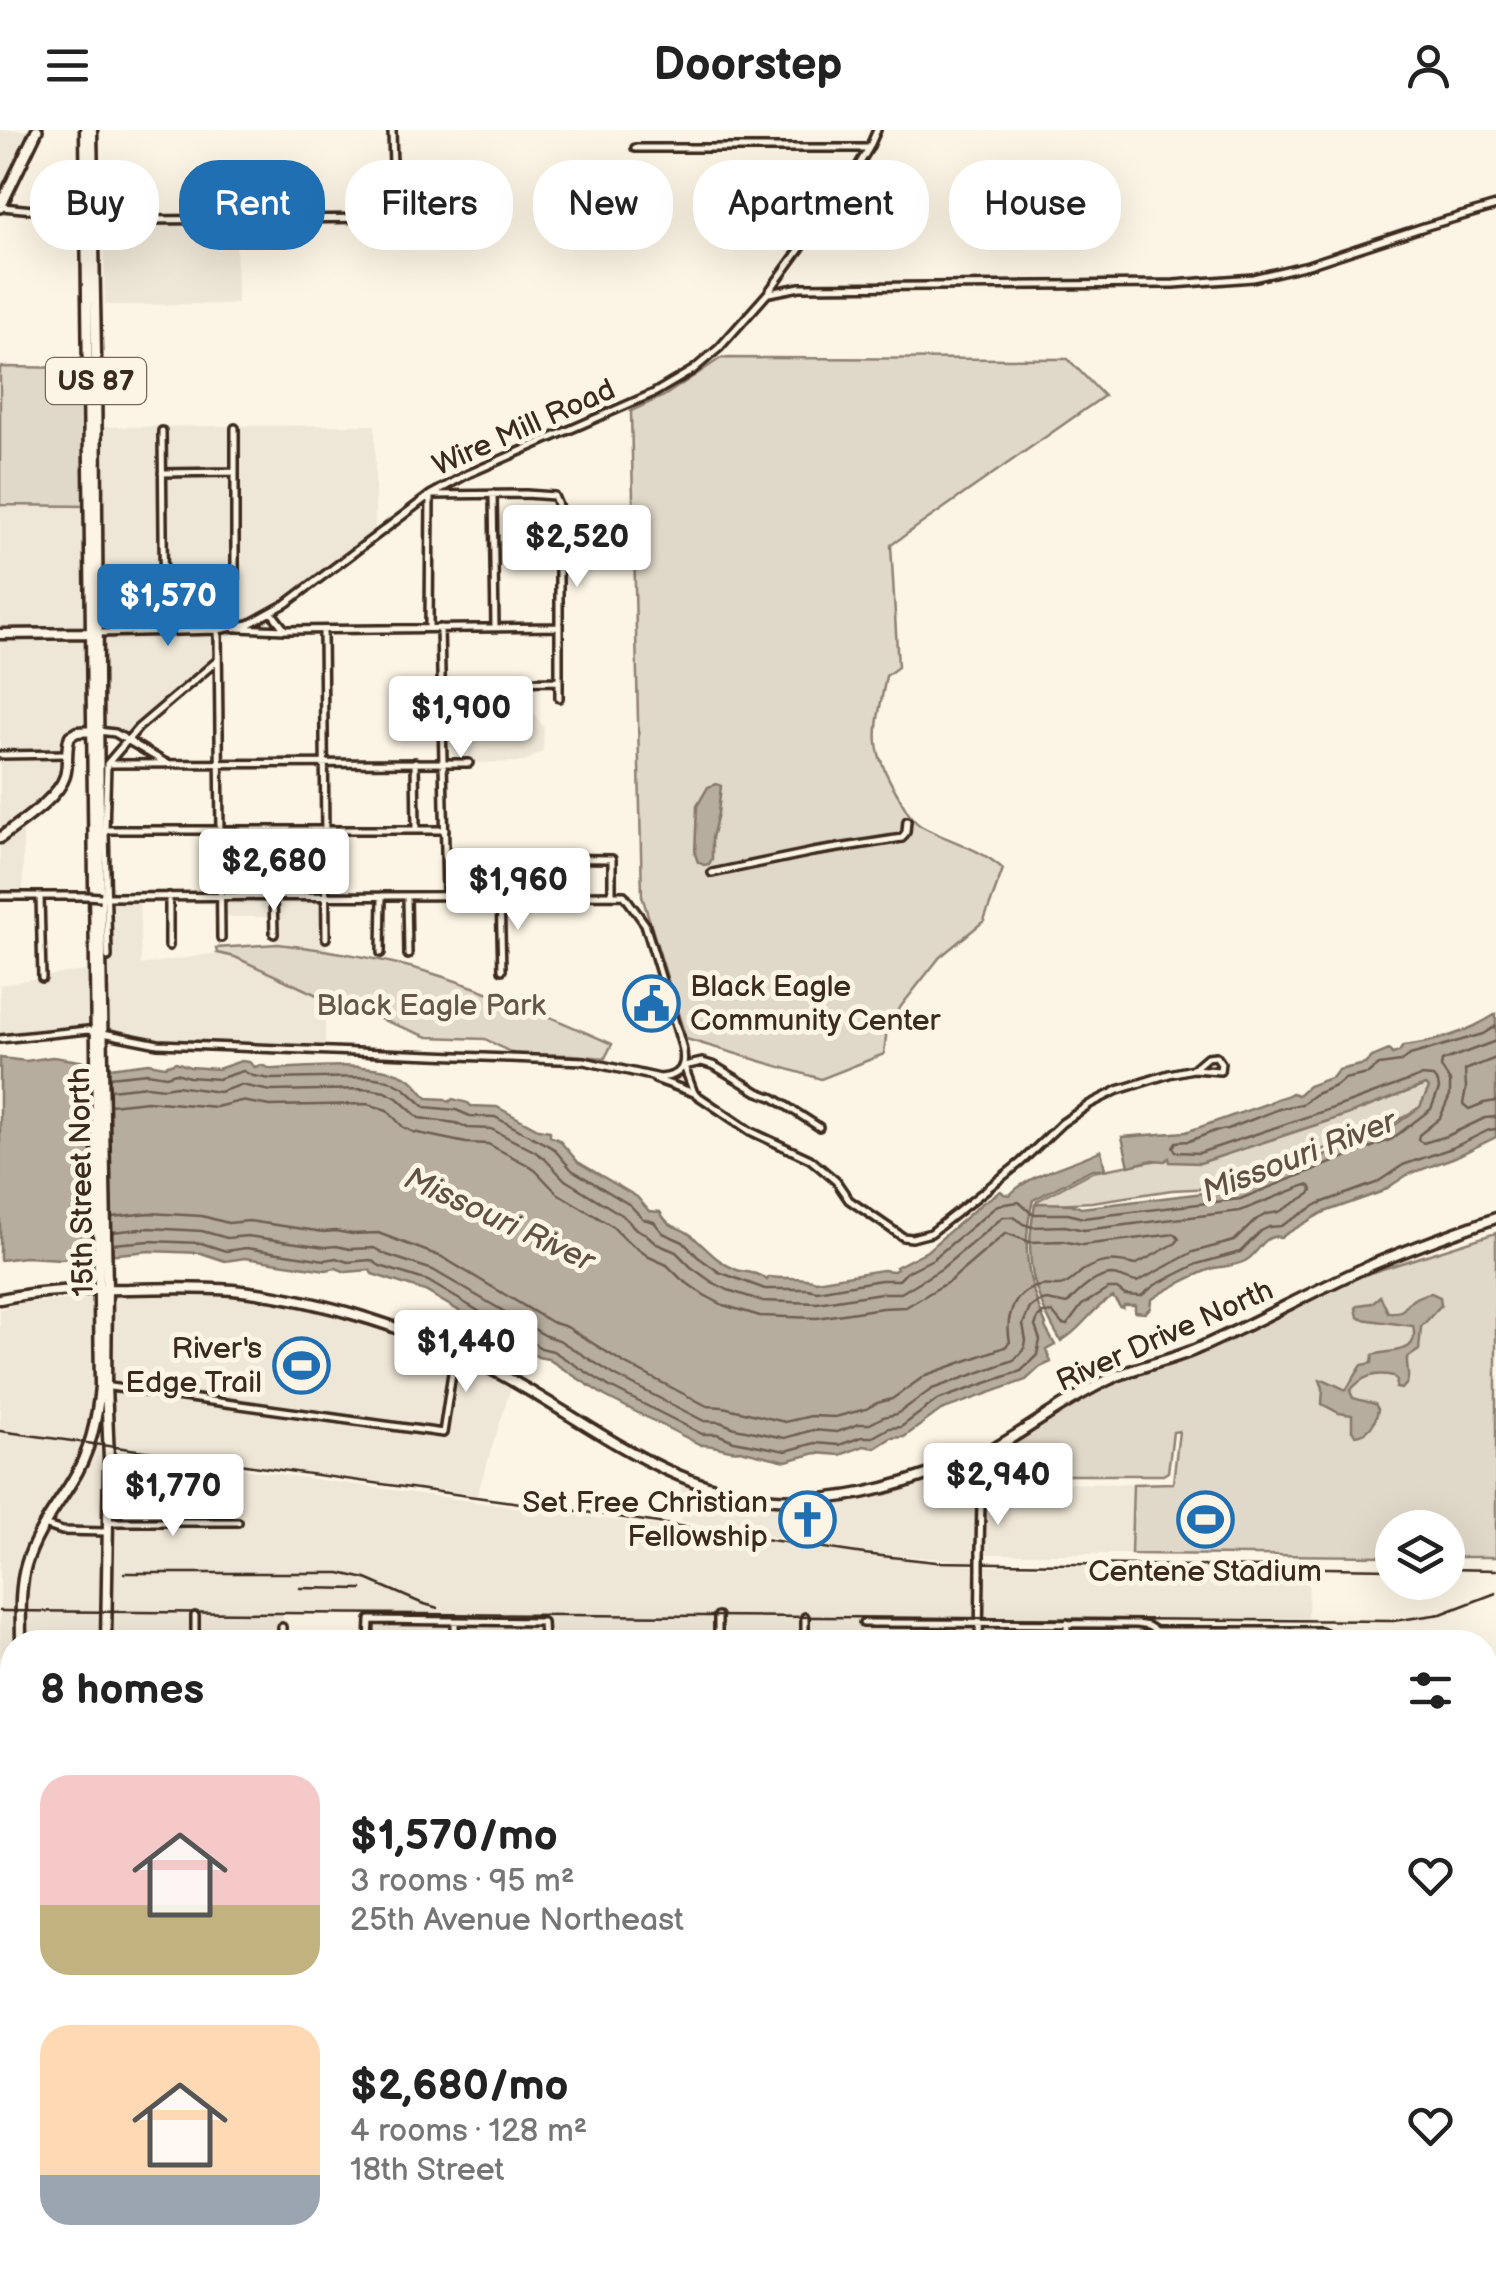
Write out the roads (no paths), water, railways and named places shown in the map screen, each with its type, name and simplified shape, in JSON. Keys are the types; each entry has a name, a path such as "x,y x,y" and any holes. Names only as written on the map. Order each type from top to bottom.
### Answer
{"highway":[{"path":"0,207 37,130"}],"main road":[{"name":"US 87","path":"88,130 89,160"},
{"name":"US 87","path":"90,250 95,726"},
{"path":"0,634 95,632"},
{"path":"0,838 59,788 66,773 70,736 95,726"},
{"name":"15th Street North","path":"95,726 103,1386 109,1459 106,1630"},
{"name":"River Drive North","path":"0,1299 104,1289 211,1289 280,1297 378,1323 455,1352 568,1412 640,1458 700,1485 752,1496 819,1500 871,1492 998,1447 1114,1377 1187,1353 1382,1260 1496,1218"},
{"name":"15th Street North","path":"86,1453 103,1386"},
{"path":"981,1502 984,1472 998,1447"},
{"path":"86,1453 100,1452 109,1459"},
{"name":"US 87","path":"21,1630 27,1562 86,1453"},
{"path":"927,1475 956,1476 972,1488 981,1502"}],"street":[{"path":"159,220 390,216 394,205 392,130"},
{"name":"Wire Mill Road","path":"238,627 272,613 430,495 468,474 654,394 693,370 719,348 767,294 846,186 877,130"},
{"path":"635,148 869,148"},
{"path":"767,294 800,287 1174,284 1253,278 1308,265 1496,206"},
{"path":"0,207 30,210"},
{"path":"235,428 238,627"},
{"path":"162,431 164,632"},
{"path":"162,473 235,472"},
{"path":"493,494 495,628"},
{"path":"429,628 430,495 554,496 559,508 558,698"},
{"path":"272,613 285,630"},
{"path":"95,632 238,627 560,627"},
{"path":"440,628 446,896"},
{"path":"218,630 220,938"},
{"path":"323,630 326,938"},
{"path":"108,957 103,896 106,764 128,739 218,660"},
{"path":"414,695 473,696 502,682 559,681"},
{"path":"95,726 128,739 168,764"},
{"path":"0,755 67,754"},
{"path":"416,762 416,830"},
{"path":"106,764 468,763"},
{"path":"712,873 902,838 907,821"},
{"path":"105,830 445,830"},
{"path":"502,970 504,896 510,860 612,859 612,896"},
{"path":"0,896 624,896 645,924 682,1046 682,1069 694,1093"},
{"path":"40,896 42,978"},
{"path":"169,896 170,946"},
{"path":"273,896 274,934"},
{"path":"380,953 382,896"},
{"path":"407,896 408,955"},
{"path":"0,1039 99,1031 158,1044 584,1061 694,1093 750,1132 810,1159 836,1181 849,1200 903,1237 912,1238 931,1233 1090,1104 1143,1082 1193,1069 1220,1071 1221,1063 1216,1056 1207,1057 1193,1069"},
{"path":"648,1077 671,1077 702,1062 819,1126"},
{"path":"103,1386 443,1432 455,1352"},
{"path":"968,1459 981,1502 980,1630"},
{"path":"44,1525 62,1531 238,1522"},
{"path":"195,1616 195,1630"},
{"path":"718,1616 718,1630"},
{"path":"805,1617 805,1630"},
{"path":"370,1630 370,1620 544,1622 544,1630"},
{"path":"455,1622 455,1630"},
{"path":"863,1623 1136,1624 1153,1630"},
{"path":"1067,1623 1067,1630"}],"water":[{"path":"721,786 712,859 704,865 695,854 697,806 708,787"},
{"path":"1496,1014 1496,1137 1407,1175 1381,1192 1322,1213 1281,1237 1270,1238 1245,1261 1214,1268 1182,1282 1151,1300 1145,1313 1135,1312 1135,1305 1120,1307 1113,1297 1061,1341 1043,1308 1033,1276 1030,1243 1035,1205 1071,1204 1081,1208 1236,1189 1387,1131 1420,1107 1429,1088 1425,1085 1200,1163 1170,1162 1169,1158 1129,1166 1122,1137 1186,1132 1292,1093 1298,1095 1308,1086 1333,1077 1338,1070 1365,1064 1389,1050 1392,1054 1403,1046 1451,1035"},
{"name":"Missouri River","path":"52,1057 110,1068 176,1062 218,1069 241,1061 271,1069 344,1066 398,1073 411,1080 427,1098 497,1107 538,1129 550,1131 550,1136 559,1140 578,1162 637,1197 649,1211 660,1212 712,1255 737,1270 767,1280 769,1277 816,1281 894,1271 927,1251 1001,1191 1010,1195 1040,1175 1101,1150 1105,1169 1092,1169 1033,1200 1027,1233 1028,1264 1045,1327 1055,1345 1046,1350 1051,1362 1026,1380 941,1410 904,1437 891,1438 875,1448 864,1446 840,1455 816,1453 786,1461 701,1445 605,1396 548,1359 538,1357 425,1291 372,1274 370,1270 346,1272 245,1258 225,1261 201,1253 150,1251 0,1260 0,1058 26,1061"},
{"path":"1431,1293 1440,1297 1441,1305 1421,1327 1419,1350 1407,1358 1405,1386 1396,1388 1393,1376 1375,1375 1350,1391 1353,1398 1375,1404 1378,1409 1371,1426 1356,1435 1352,1431 1352,1415 1322,1404 1320,1380 1346,1390 1362,1365 1372,1363 1373,1355 1403,1349 1413,1342 1414,1335 1413,1326 1362,1319 1356,1308 1380,1296 1388,1312 1397,1312 1415,1298"}],"railway":[{"path":"0,1431 936,1562 1375,1569"},
{"path":"1465,1569 1496,1570"},
{"path":"124,1573 340,1573 366,1579 438,1608"},
{"path":"300,1588 362,1589"},
{"path":"0,1611 1393,1621 1441,1614 1496,1593"}],"place":[{"name":"Black Eagle Community Center","path":"651,1004"},
{"name":"River's Edge Trail","path":"301,1366"},
{"name":"Centene Stadium","path":"1205,1519"},
{"name":"Set Free Christian Fellowship","path":"807,1520"}],"park label":[{"name":"Black Eagle Park","path":"431,1006"}]}
